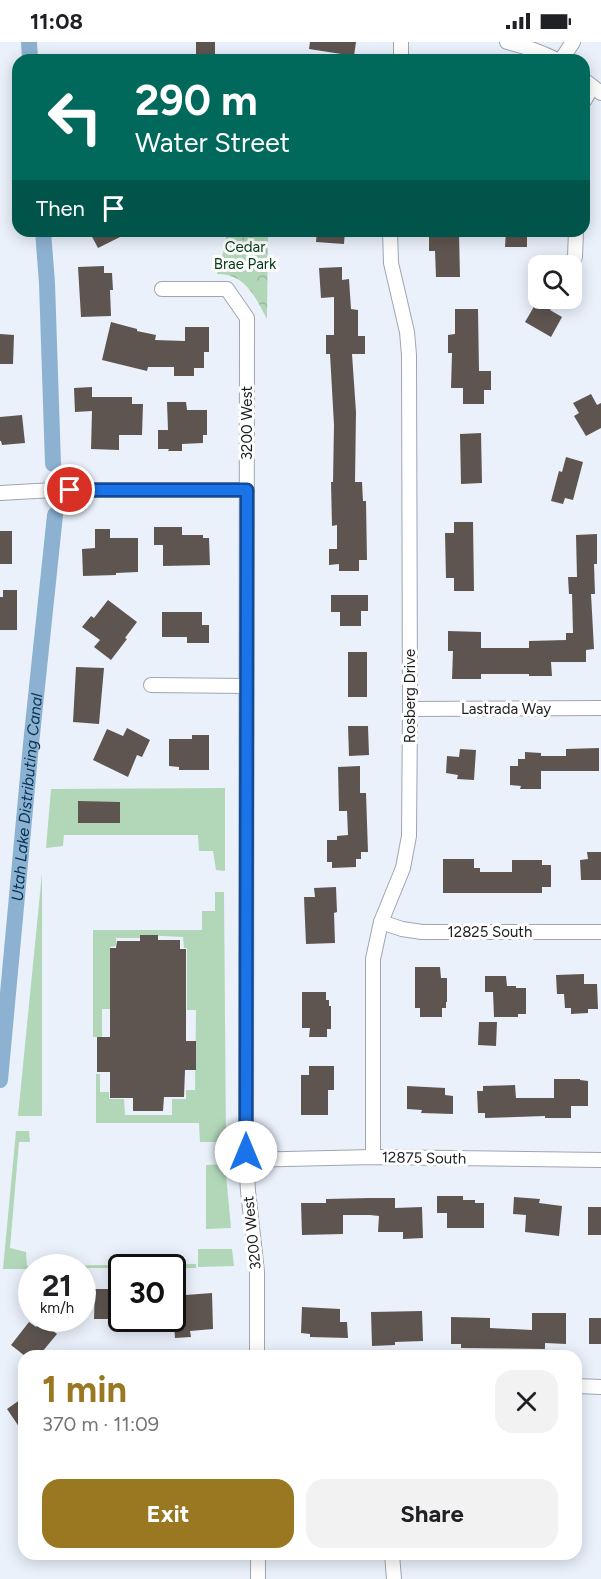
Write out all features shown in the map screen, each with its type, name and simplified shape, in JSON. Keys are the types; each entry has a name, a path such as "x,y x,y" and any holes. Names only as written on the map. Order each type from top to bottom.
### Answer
{"street":[{"path":"507,42 546,54"},
{"path":"564,54 573,42"},
{"name":"Rosberg Drive","path":"373,1157 373,959 381,922 403,868 409,836 409,356 405,322 391,263 390,237"},
{"path":"575,255 576,237"},
{"name":"3200 West","path":"162,289 226,289 247,318 246,1160 257,1272 257,1350"},
{"path":"0,493 54,490 247,490"},
{"path":"152,685 246,686"},
{"name":"Lastrada Way","path":"410,709 601,708"},
{"name":"12825 South","path":"381,922 402,929 422,932 601,932"},
{"name":"12875 South","path":"246,1160 373,1157 601,1160"},
{"path":"582,1386 601,1387"},
{"path":"258,1560 258,1579"},
{"path":"392,1560 394,1579"}],"green space":[{"name":"Cedar Brae Park","path":"226,237 268,237 267,319 254,295 242,282 227,275 217,274"},
{"path":"225,788 225,871 216,870 213,851 199,851 198,835 64,835 63,846 46,848 51,789"},
{"path":"42,873 42,1116 18,1116"},
{"path":"215,892 224,892 226,1142 200,1142 199,1123 96,1123 96,1074 100,1074 100,1092 109,1092 109,1099 124,1099 125,1115 172,1115 172,1099 186,1099 186,1090 195,1090 196,1010 187,1010 187,948 184,948 183,937 141,935 140,938 116,938 116,946 110,947 110,1009 102,1009 102,1037 93,1037 93,930 202,930 202,911 215,911"},
{"path":"16,1131 29,1131 30,1142 19,1142 10,1248 26,1252 26,1254 18,1254 18,1269 3,1269"},
{"path":"225,1164 231,1228 206,1229 206,1165"},
{"path":"198,1249 232,1249 234,1266 198,1267"},
{"path":"186,1264 196,1264 196,1268 186,1268"},
{"path":"96,1265 108,1265 108,1268 96,1268"}],"building":[{"path":"196,42 215,42 215,54 196,54"},
{"path":"310,42 356,42 354,54 309,49"},
{"path":"92,237 120,237 98,248"},
{"path":"316,237 345,237 344,244 316,242"},
{"path":"429,237 459,237 460,277 436,277 435,251 429,251"},
{"path":"506,237 527,237 527,247 505,247"},
{"path":"104,266 104,273 112,273 111,316 81,317 78,267"},
{"path":"342,267 342,280 349,279 351,309 358,310 358,336 365,336 365,354 352,354 356,412 355,482 362,482 363,501 366,501 367,560 359,560 359,571 339,571 339,564 329,565 329,549 337,549 337,525 332,526 331,482 333,482 334,425 330,354 326,354 326,335 334,335 334,297 321,298 319,268"},
{"path":"455,309 478,309 479,371 491,371 491,390 484,390 484,404 463,404 463,388 451,388 452,353 448,353 448,335 455,334"},
{"path":"533,309 551,309 562,317 551,337 525,322"},
{"path":"111,322 156,335 155,340 185,341 185,327 209,327 209,352 204,352 204,368 194,368 194,376 174,376 174,367 148,367 147,371 102,360"},
{"path":"0,334 14,335 13,364 0,364"},
{"path":"92,387 92,397 132,397 132,404 143,404 142,435 119,435 119,450 91,449 92,411 75,412 74,388"},
{"path":"591,394 597,405 601,403 601,428 586,436 574,416 579,413 573,403"},
{"path":"167,402 186,402 187,410 207,410 207,435 203,435 203,443 182,444 182,451 158,449 158,430 168,430"},
{"path":"22,415 25,443 2,445 0,417"},
{"path":"481,433 482,483 461,484 460,434"},
{"path":"566,457 583,462 573,500 565,498 563,504 551,501 559,471 562,472"},
{"path":"454,522 473,522 474,591 454,591 454,578 446,578 445,533 454,533"},
{"path":"154,527 182,527 182,535 203,535 203,538 209,538 210,565 163,566 163,545 154,545"},
{"path":"95,529 110,529 110,538 138,538 138,572 83,576 82,549 95,548"},
{"path":"0,531 12,531 12,564 0,564"},
{"path":"597,534 597,564 594,564 595,594 591,594 594,649 586,650 586,662 551,662 552,676 481,674 481,679 452,679 453,651 448,651 448,631 481,632 481,648 529,648 529,641 566,640 566,633 573,633 572,594 569,594 568,577 577,577 576,535"},
{"path":"3,590 17,590 17,630 0,630 0,597 3,597"},
{"path":"331,595 368,595 368,611 361,611 361,626 340,626 340,612 331,612"},
{"path":"108,600 137,622 111,660 94,647 100,640 82,627 91,616 94,618"},
{"path":"162,612 202,612 202,625 209,625 209,643 187,643 187,637 162,637"},
{"path":"348,652 367,652 367,697 348,697"},
{"path":"76,667 104,668 99,724 73,722"},
{"path":"348,726 368,726 369,755 349,756"},
{"path":"127,728 150,740 142,757 137,755 128,777 93,760 107,729 123,736"},
{"path":"192,735 209,735 209,770 179,770 179,767 169,766 169,739 192,739"},
{"path":"599,748 599,771 541,771 541,789 520,789 521,786 510,785 510,766 518,766 518,759 525,759 525,752 541,753 541,756 566,756 566,749"},
{"path":"460,749 476,750 474,780 457,779 458,775 446,773 447,756 459,757"},
{"path":"360,766 360,793 366,793 368,852 361,852 361,859 356,859 356,867 332,868 332,862 327,862 327,840 337,840 337,836 348,835 347,811 339,811 338,767"},
{"path":"78,801 120,802 120,823 78,823"},
{"path":"587,852 601,852 601,880 581,880 580,860 588,859"},
{"path":"443,859 474,859 474,868 480,868 480,872 512,872 512,860 542,860 542,865 551,865 551,887 542,887 542,893 443,893"},
{"path":"336,887 335,943 306,944 304,897 315,897 314,888"},
{"path":"140,935 158,935 158,940 180,940 180,949 186,949 186,1041 196,1041 196,1070 185,1070 184,1097 164,1097 163,1111 133,1111 133,1098 110,1098 110,1072 97,1072 97,1037 110,1037 110,948 116,948 117,941 140,941"},
{"path":"415,967 440,967 441,978 447,978 447,1002 446,1008 442,1008 442,1017 420,1017 420,1008 415,1008"},
{"path":"584,974 584,984 597,984 598,1009 588,1009 588,1013 571,1014 571,1008 565,1008 564,994 557,994 556,975"},
{"path":"485,976 506,976 507,986 526,988 526,1014 518,1014 518,1017 494,1017 493,992 485,992"},
{"path":"302,992 326,992 326,1000 329,1000 329,1006 331,1006 331,1029 327,1029 327,1037 309,1037 310,1028 302,1028"},
{"path":"479,1022 497,1022 496,1046 478,1045"},
{"path":"309,1066 334,1066 334,1090 328,1090 328,1115 301,1115 301,1075 309,1075"},
{"path":"554,1079 588,1081 588,1106 571,1106 571,1118 545,1118 545,1116 485,1118 485,1113 478,1113 477,1091 483,1091 483,1086 515,1085 516,1098 554,1098"},
{"path":"407,1086 445,1088 445,1095 453,1096 453,1114 421,1113 422,1110 407,1109"},
{"path":"437,1196 463,1196 463,1200 484,1203 484,1228 447,1228 447,1213 437,1213"},
{"path":"514,1197 540,1199 539,1203 562,1206 559,1236 525,1232 526,1215 513,1214"},
{"path":"395,1198 395,1208 422,1207 423,1238 403,1239 403,1232 378,1232 379,1216 370,1215 343,1215 343,1234 302,1235 301,1203 326,1203 326,1199"},
{"path":"588,1207 601,1207 601,1235 588,1235"},
{"path":"96,1289 108,1289 108,1319 96,1319"},
{"path":"212,1293 213,1329 190,1331 191,1337 175,1338 175,1332 186,1332 186,1295"},
{"path":"302,1307 340,1309 340,1322 347,1322 348,1338 310,1337 310,1334 301,1333"},
{"path":"422,1311 423,1341 372,1346 371,1312"},
{"path":"532,1313 566,1313 566,1344 545,1343 545,1349 461,1348 461,1344 451,1344 451,1317 490,1318 490,1328 532,1330"},
{"path":"589,1318 601,1318 601,1344 589,1344"},
{"path":"21,1332 55,1332 57,1334 44,1350 18,1350 11,1345"},
{"path":"18,1401 18,1425 7,1409"}],"waterway":[{"name":"Utah Lake Distributing Canal","path":"29,42 30,54"},
{"name":"Utah Lake Distributing Canal","path":"43,237 53,464"},
{"name":"Utah Lake Distributing Canal","path":"0,1080 55,515"}],"route":[{"path":"70,490 247,490 246,1152"}]}
